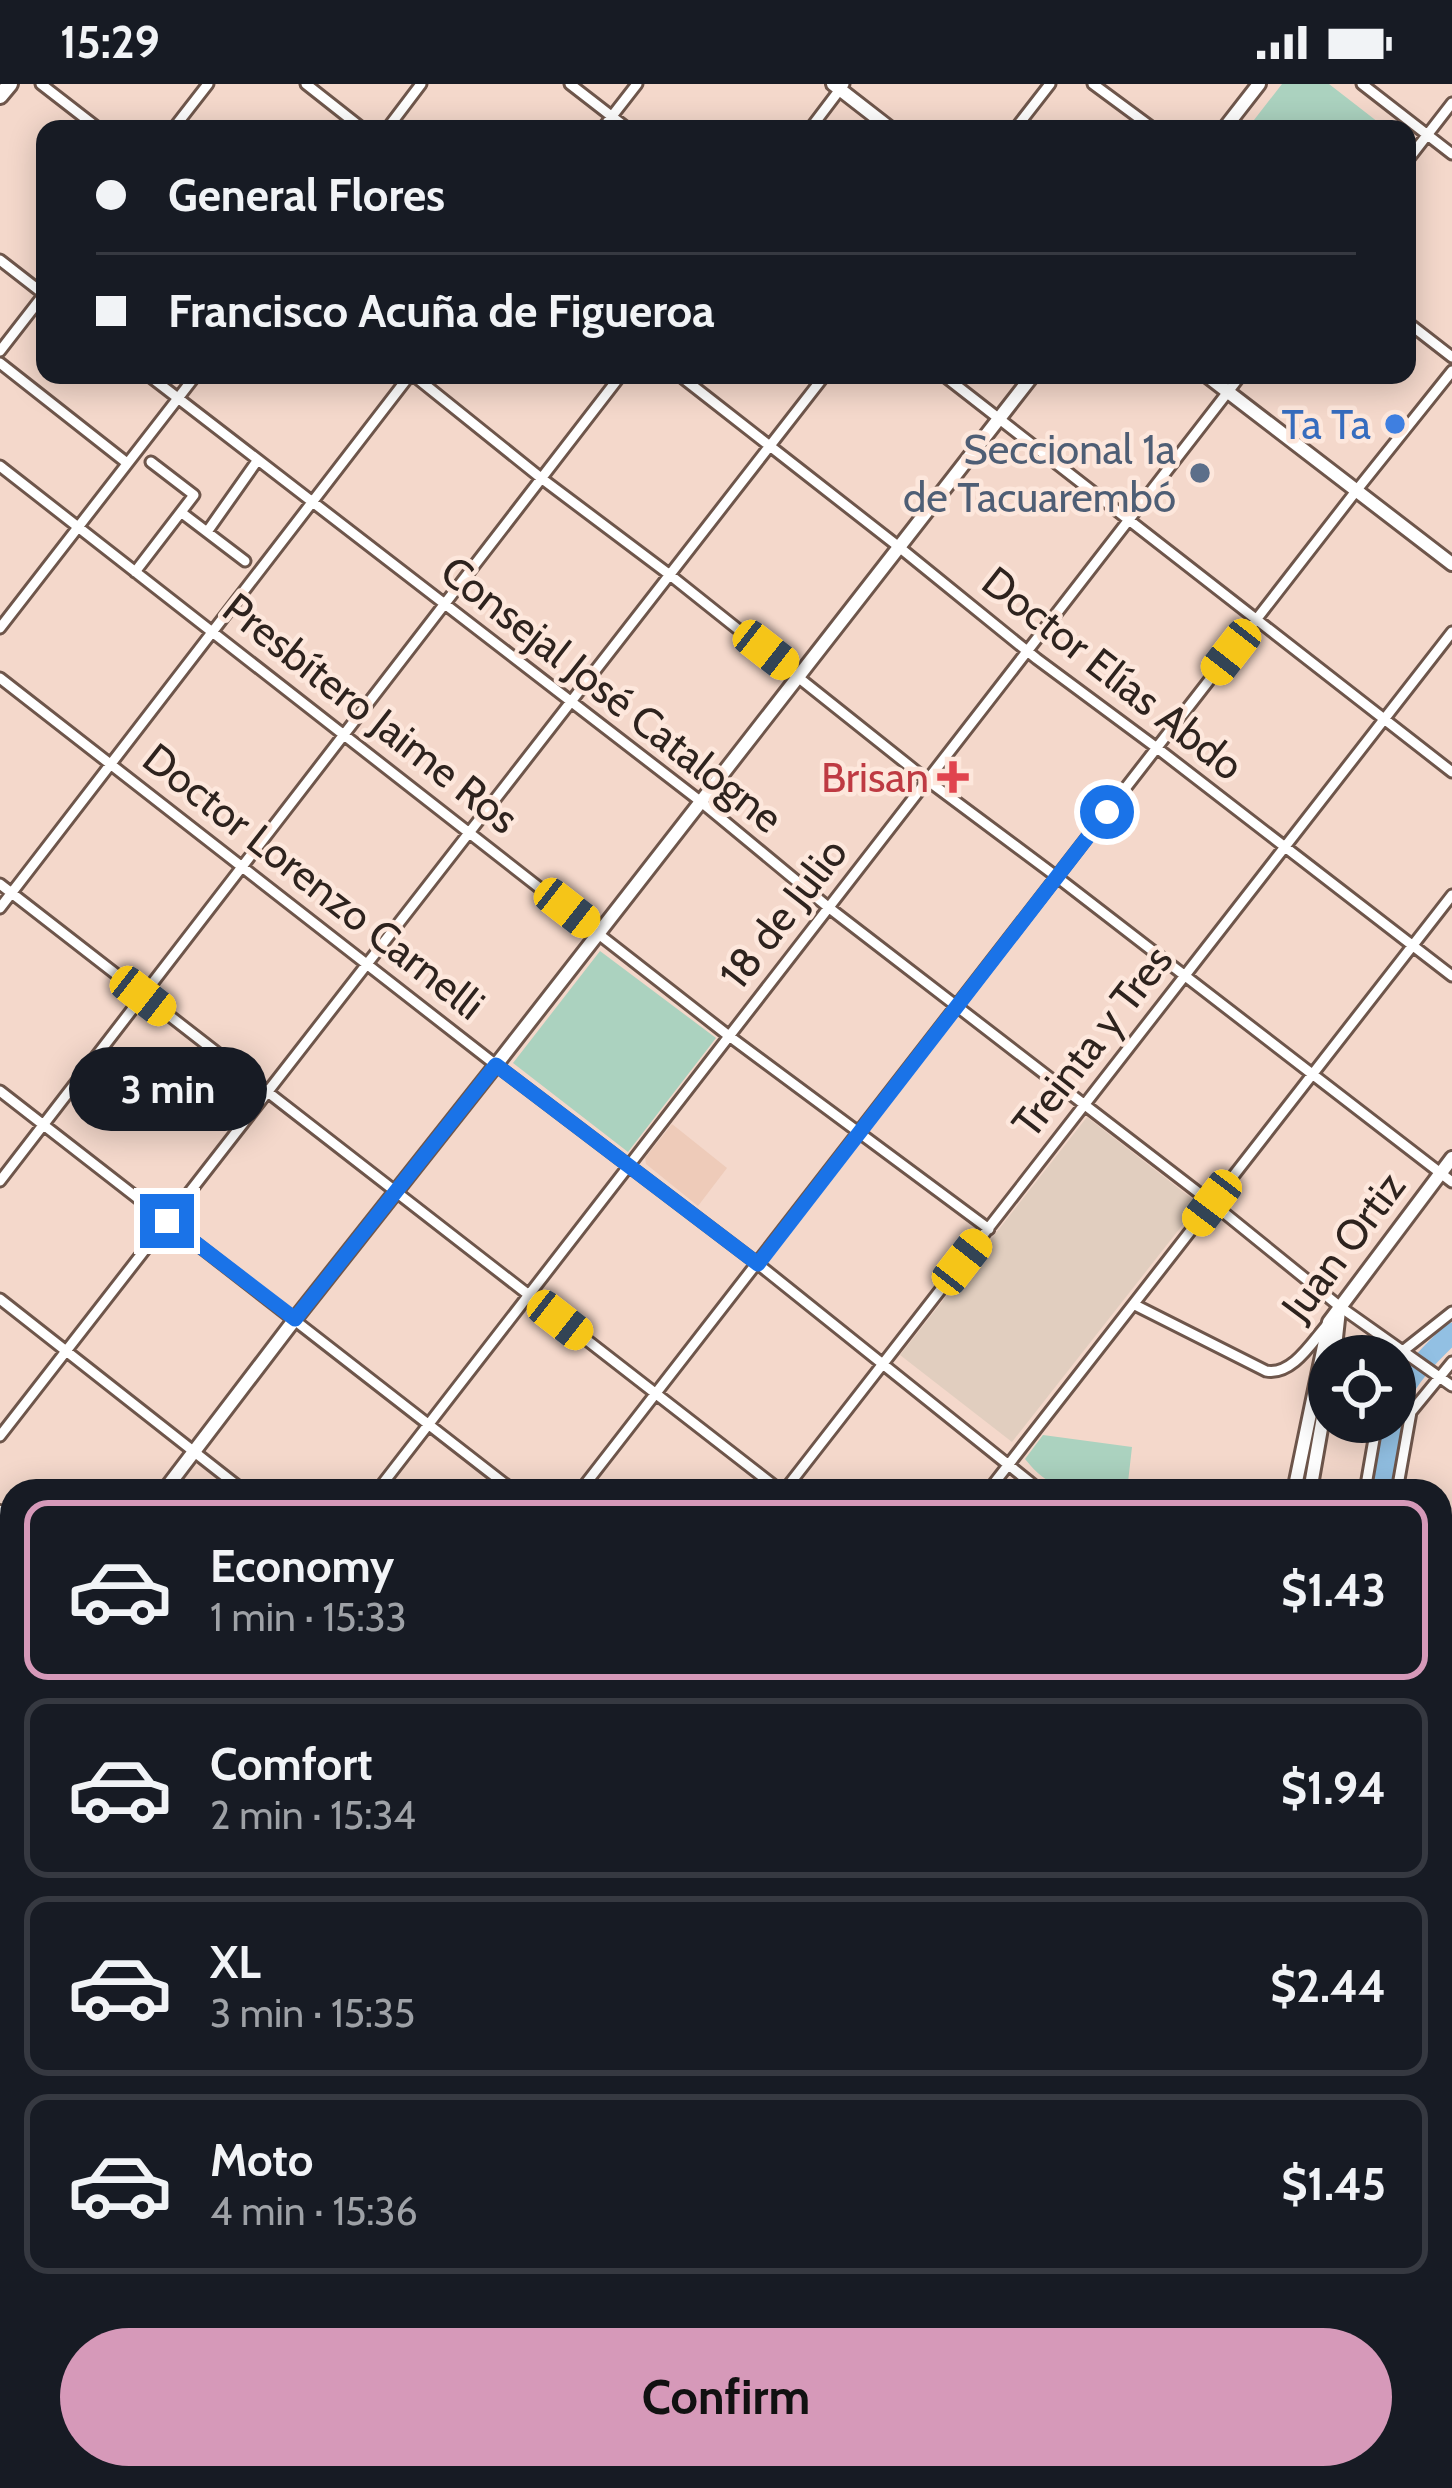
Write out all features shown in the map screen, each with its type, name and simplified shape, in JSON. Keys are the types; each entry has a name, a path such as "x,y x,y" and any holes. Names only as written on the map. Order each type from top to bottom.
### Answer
{"main road":[{"path":"0,96 10,84"}],"street":[{"path":"41,84 87,120"},
{"path":"180,120 208,84"},
{"path":"306,84 352,120"},
{"path":"394,120 421,84"},
{"path":"570,84 617,120"},
{"path":"609,120 637,84"},
{"path":"1023,120 1050,84"},
{"path":"1093,84 1142,120"},
{"path":"1231,120 1259,84"},
{"path":"1362,84 1408,120"},
{"path":"816,120 839,86 881,120"},
{"path":"1416,149 1452,103"},
{"path":"1416,126 1452,154"},
{"path":"0,260 36,287"},
{"path":"0,351 36,305"},
{"path":"1416,329 1452,357"},
{"path":"0,363 127,463"},
{"path":"589,1479 1452,371"},
{"name":"Consejal José Catalogne","path":"160,384 1381,1335"},
{"path":"0,628 189,384"},
{"path":"0,908 405,384"},
{"path":"423,384 927,780 1446,1178"},
{"path":"0,1181 614,384"},
{"name":"Doctor Elías Abdo","path":"691,384 1027,652 1452,976"},
{"path":"0,1436 818,384"},
{"path":"954,384 1452,772"},
{"path":"173,1479 1026,384"},
{"path":"1218,384 1452,564"},
{"name":"18 de Julio","path":"386,1479 1234,384"},
{"path":"207,532 257,461"},
{"path":"136,572 194,495 151,462"},
{"name":"Presbítero Jaime Ros","path":"0,466 729,1036 989,1228"},
{"path":"182,513 245,561"},
{"name":"Treinta y Tres","path":"792,1479 1452,632"},
{"name":"Doctor Lorenzo Carnelli","path":"0,678 758,1264 1026,1479"},
{"path":"0,884 767,1479"},
{"path":"997,1479 1452,895"},
{"path":"0,1090 498,1479"},
{"name":"Juan Ortiz","path":"1135,1305 1266,1371 1282,1372 1303,1353 1446,1178 1452,1158"},
{"path":"0,1299 229,1479"},
{"path":"1336,1335 1339,1306"},
{"path":"1416,1343 1452,1312"},
{"path":"1296,1479 1329,1322"},
{"name":"Consejal José Catalogne","path":"1416,1359 1452,1386"},
{"path":"1399,1479 1411,1412 1452,1362"},
{"path":"1312,1479 1318,1443"},
{"path":"1367,1479 1373,1443"}],"shaded area":[{"path":"1087,1117 1199,1204 1012,1442 900,1355"},
{"path":"672,1124 727,1168 698,1206 646,1164 645,1158"}],"green space":[{"path":"1282,84 1329,84 1375,120 1254,120"},
{"path":"600,951 716,1038 628,1152 513,1063"},
{"path":"1043,1435 1132,1447 1128,1479 1046,1479 1025,1459"}],"waterway":[{"path":"1416,1371 1452,1333"},
{"path":"1382,1479 1388,1443"}],"place":[{"name":"Ta Ta","path":"1395,424"},
{"name":"Seccional 1a de Tacuarembó","path":"1200,473"},
{"name":"Brisan","path":"953,777"}],"route":[{"path":"167,1221 295,1319 496,1065 758,1264 1107,812"}]}
